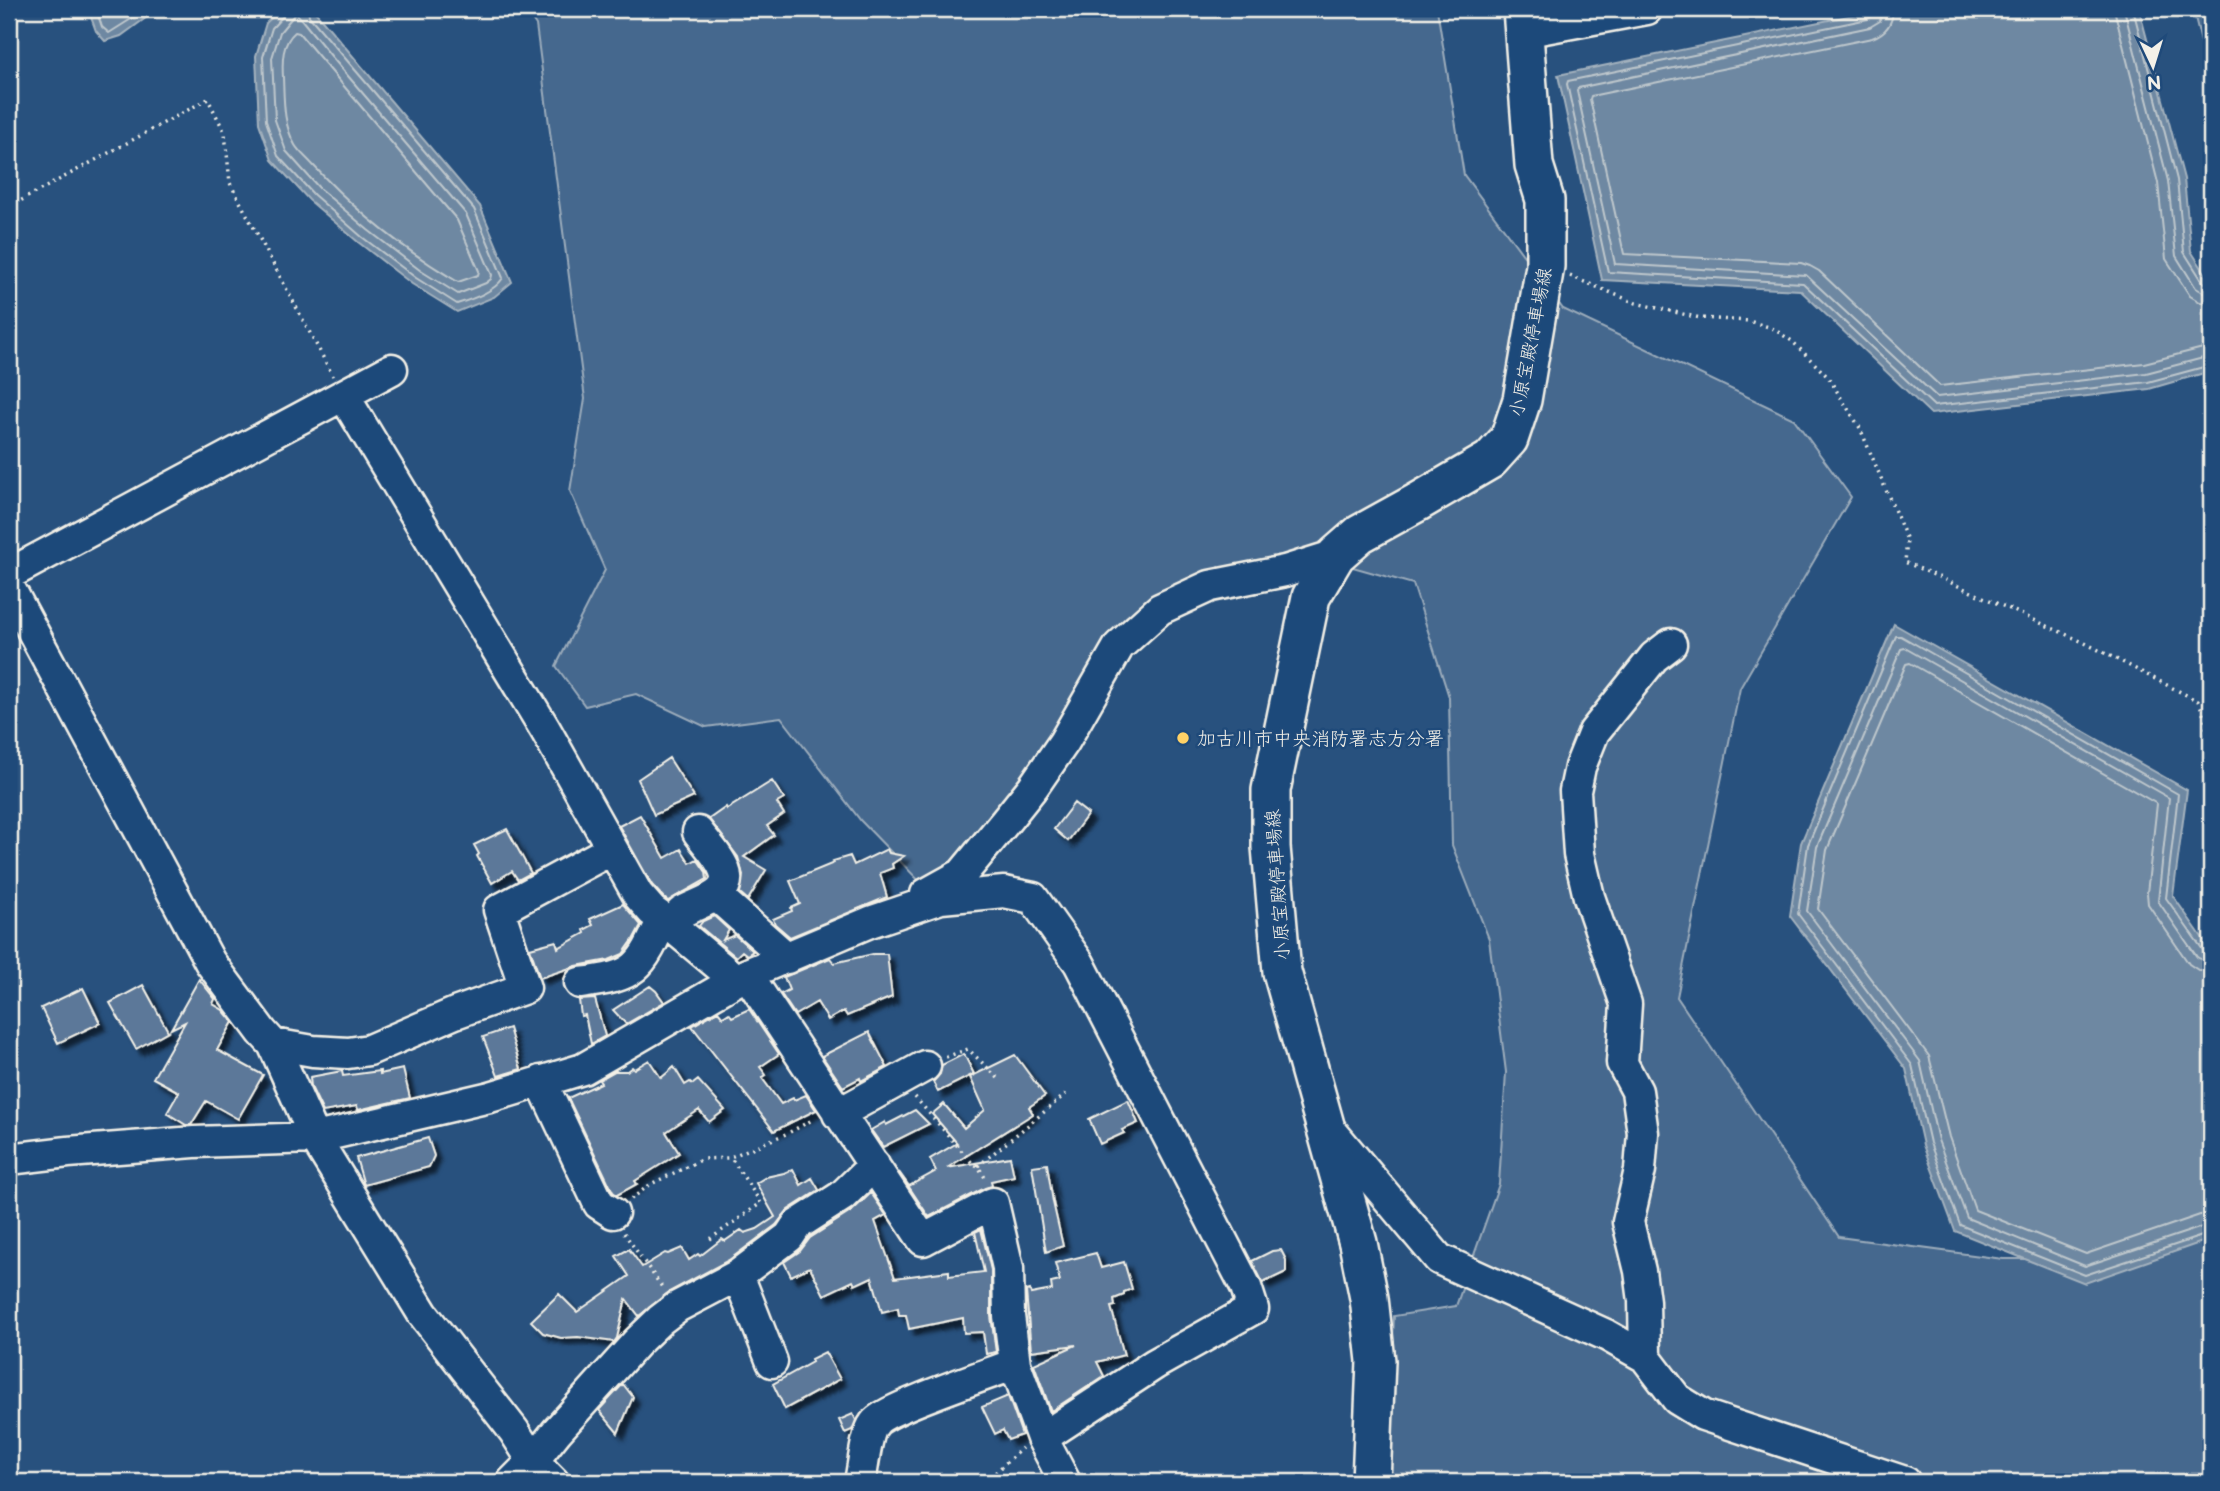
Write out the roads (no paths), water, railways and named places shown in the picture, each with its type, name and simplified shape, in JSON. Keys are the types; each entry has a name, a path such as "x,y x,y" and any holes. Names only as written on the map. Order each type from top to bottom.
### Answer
{"main road":[{"name":"小原宝殿停車場線","path":"1371,1482 1376,1361 1369,1298 1358,1242 1282,972 1271,847 1271,790 1311,597 1336,555 1360,534 1490,460 1509,439 1522,400 1545,266 1545,200 1534,164 1523,20"}],"street":[{"path":"1523,20 1647,9"},
{"path":"9,574 392,369"},
{"path":"344,396 545,729 638,895 652,911 742,977 874,1165 923,1240 993,1203 1009,1268 1009,1316 1015,1364 1042,1438 1065,1482"},
{"path":"891,915 962,874 1041,776 1064,742 1119,646 1160,609 1210,586 1285,571 1336,555"},
{"path":"9,587 210,962 261,1032 274,1044 315,1138 422,1314 514,1431 533,1461 554,1482"},
{"path":"1645,1357 1644,1301 1628,1222 1640,1170 1643,1133 1637,1091 1622,1063 1626,1004 1590,897 1579,854 1575,791 1580,767 1594,732 1654,657 1671,644"},
{"path":"580,983 623,976 636,968 667,922 717,896 724,887 724,868 698,832"},
{"path":"274,1044 313,1051 348,1053 369,1050 454,1013 525,988 499,910 612,849"},
{"path":"9,1159 194,1142 315,1138 490,1097 583,1069 742,977 870,922 942,898 1004,891 1033,898 1079,963 1246,1287 1253,1309 1155,1364 1042,1438"},
{"path":"717,896 787,958"},
{"path":"836,1111 913,1072"},
{"path":"541,1082 599,1204 613,1213"},
{"path":"1323,1122 1439,1259 1606,1335 1645,1357 1677,1399 1703,1415 1847,1465 1905,1482"},
{"path":"512,1482 636,1342 677,1307 737,1275 789,1237 797,1225 842,1196 874,1165"},
{"path":"737,1275 772,1362"},
{"path":"860,1482 870,1431 875,1420 904,1406 1015,1364"}],"water":[{"path":"88,9 158,9 121,36 105,41 96,31"},
{"path":"281,9 313,9 480,206 512,282 494,297 457,312 412,284 358,242 309,200 272,160 259,123 256,56 266,23"},
{"path":"1883,9 2139,9 2184,179 2191,251 2211,282 2211,371 2149,389 1931,414 1800,290 1602,280 1558,75"},
{"path":"1894,624 2187,790 2173,896 2211,950 2211,1239 2085,1283 1955,1231 1923,1145 1906,1069 1790,916 1801,843"}],"place":[{"name":"加古川市中央消防署志方分署","path":"1183,738"}]}
